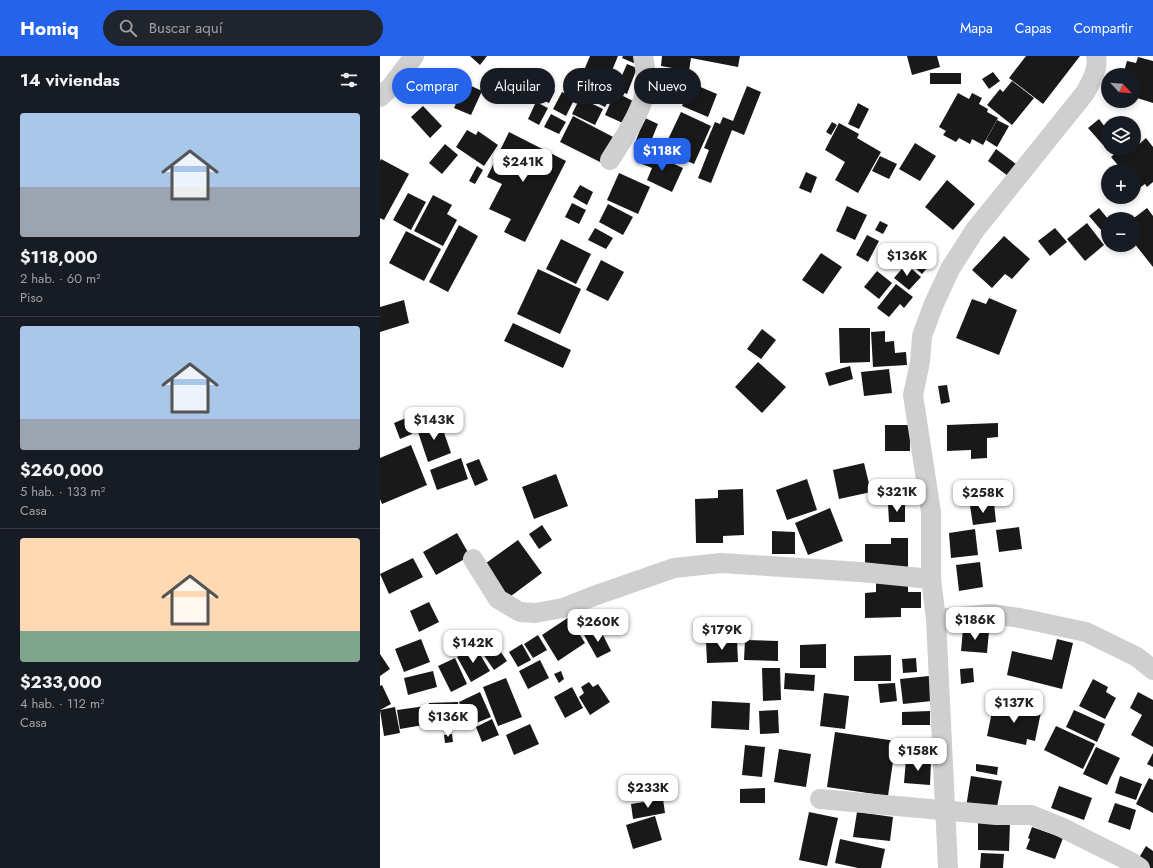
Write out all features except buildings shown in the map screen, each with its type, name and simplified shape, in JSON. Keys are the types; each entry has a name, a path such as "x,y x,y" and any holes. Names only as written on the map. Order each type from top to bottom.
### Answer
{"street":[{"path":"380,97 391,87 414,56"},
{"path":"610,160 630,127 642,102 646,85 643,56"},
{"path":"948,868 936,619 931,579 931,512 913,395 920,362 922,336 933,306 950,269 976,230 1085,93 1094,74 1097,60 1096,56"},
{"path":"473,559 498,599 520,612 535,613 563,608 591,596 674,568 721,563 861,572 931,579"},
{"path":"936,619 991,614 1020,618 1086,632 1137,657 1153,670"},
{"path":"820,798 996,815 1031,815 1061,827 1130,861 1140,868"}]}
